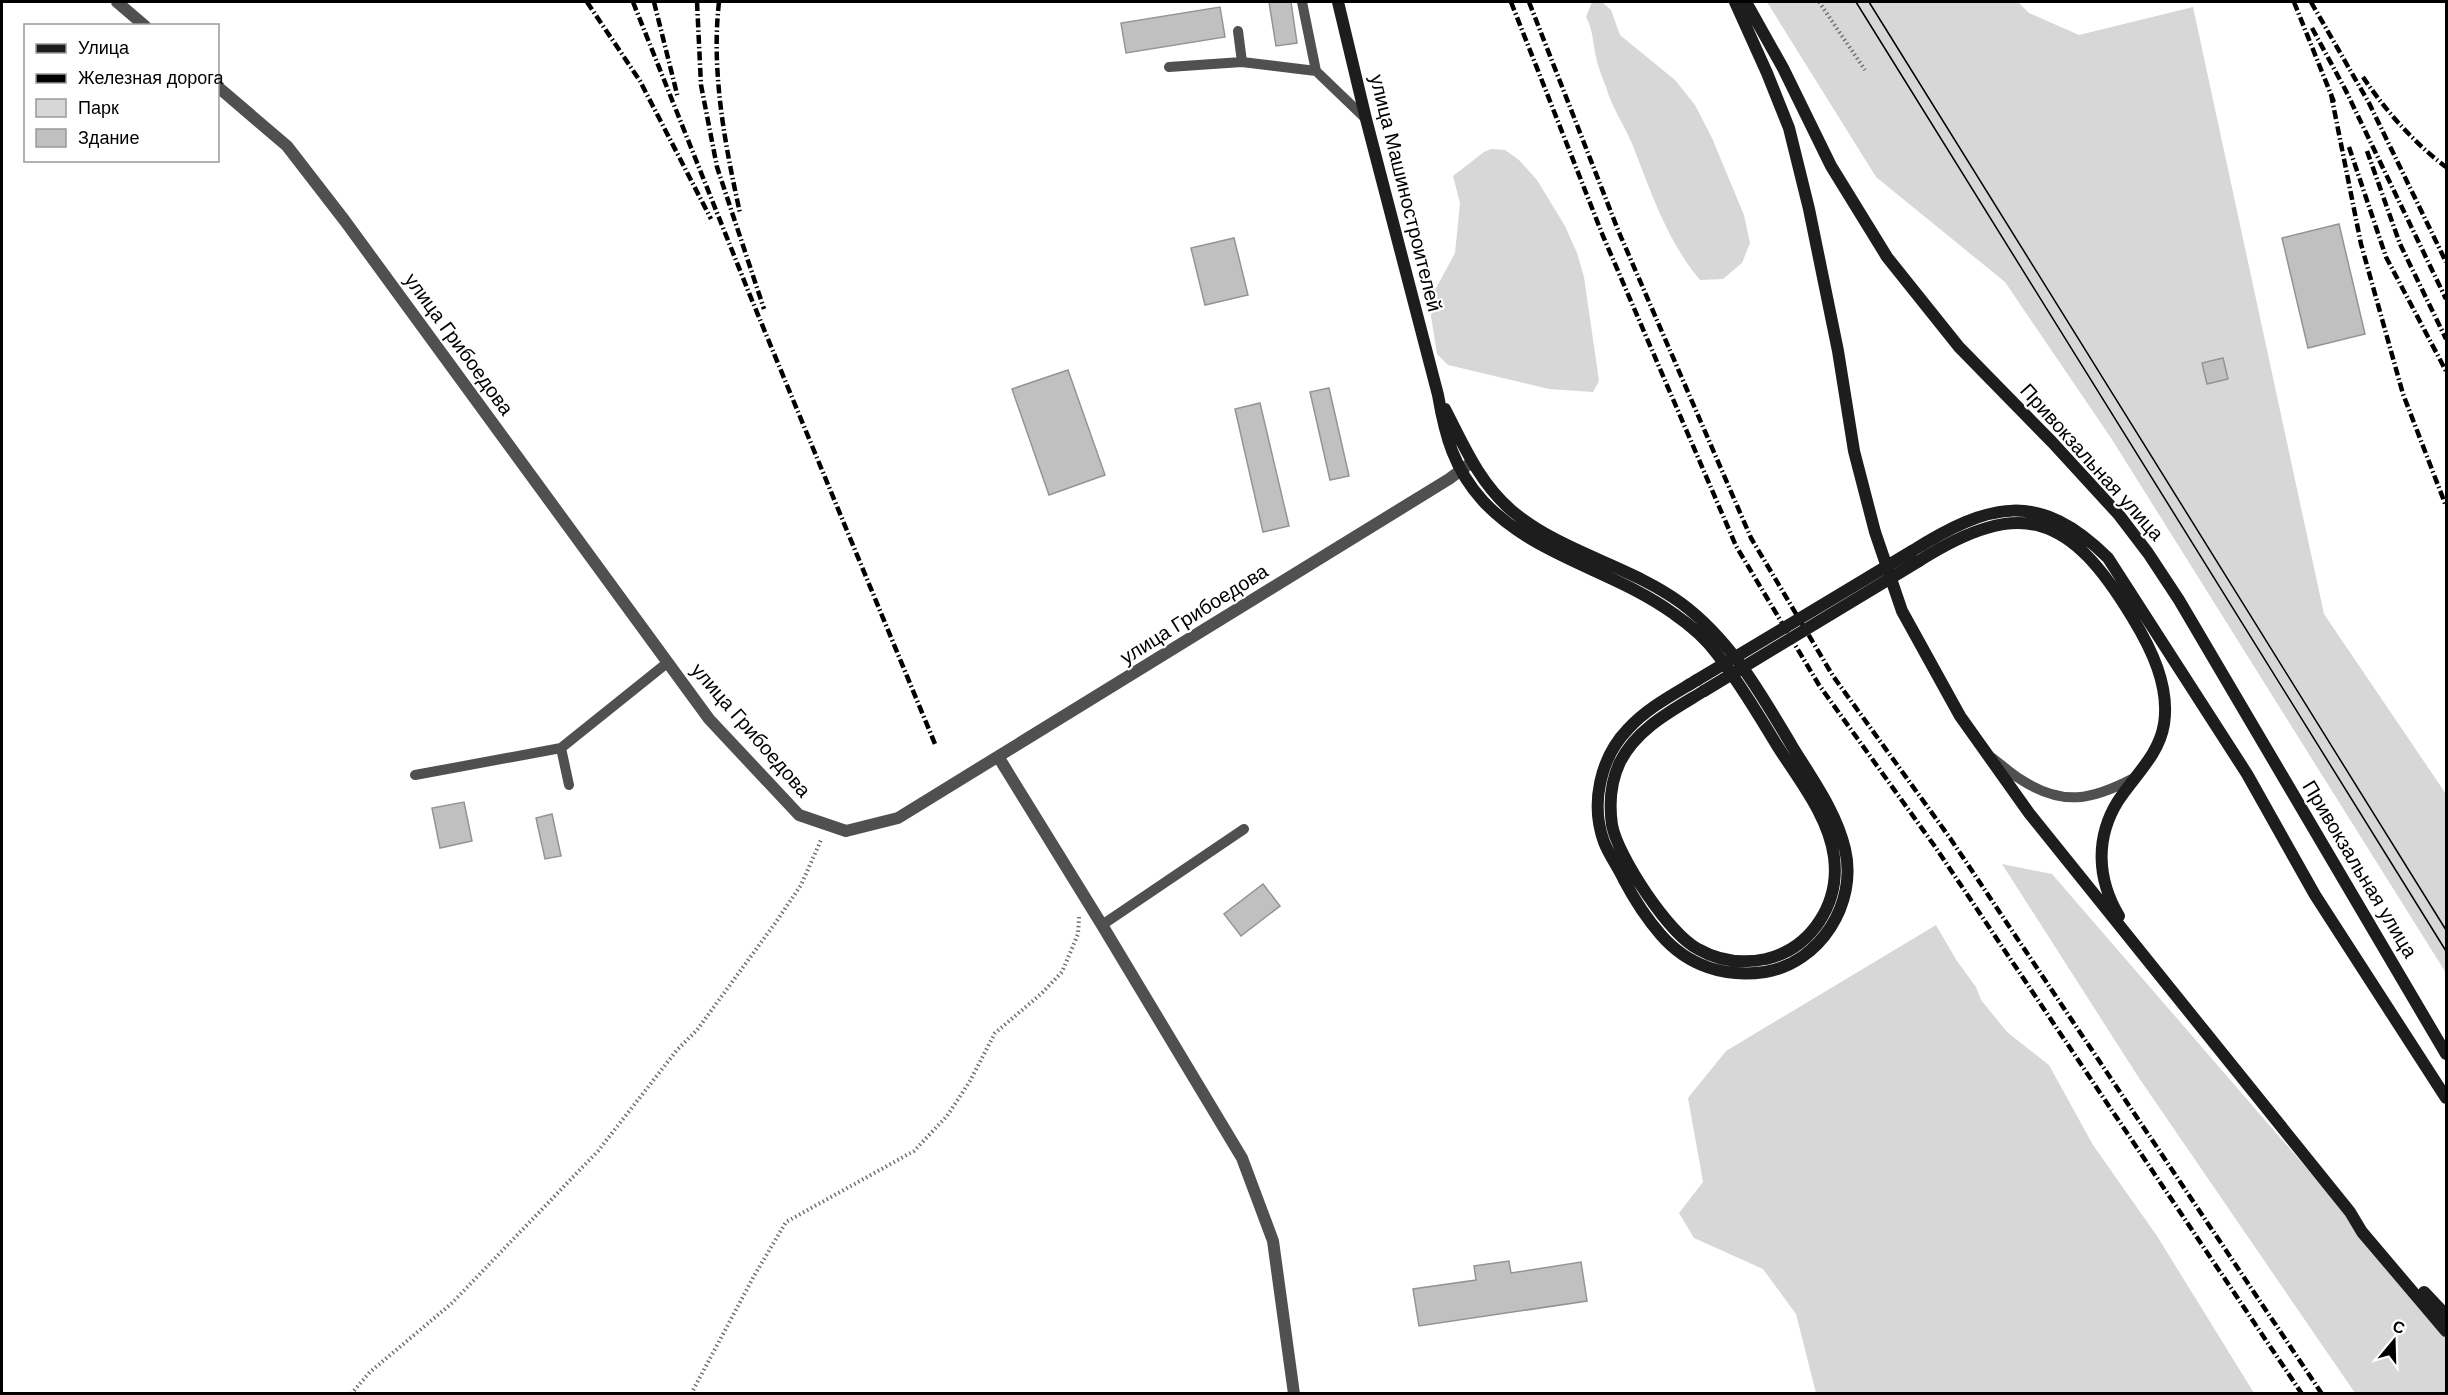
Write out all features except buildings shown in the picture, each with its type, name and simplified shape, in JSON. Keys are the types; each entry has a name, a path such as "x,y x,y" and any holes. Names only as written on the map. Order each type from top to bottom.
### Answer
{"main road":[{"name":"улица Машиностроителей","path":"1338,2 1438,395 1466,466 1513,511 1536,528 1652,585 1682,604 1712,629 1727,645 1754,684 1823,796 1835,820 1846,852 1847,885 1830,930 1818,945 1788,965 1770,971 1747,974 1729,974 1711,969 1676,950 1660,934 1631,892 1605,845 1600,827 1600,782 1618,741 1640,717 1701,686 1916,556"},
{"path":"1735,2 1789,128 1809,209 1838,351 1854,451 1879,543 1902,611 1948,695 2029,813 2350,1212 2446,1315"},
{"name":"Привокзальная улица","path":"1746,2 1783,68 1831,166 1887,257 1959,347 2119,515 2180,600 2446,1054"},
{"path":"1916,556 1941,533 1972,519 1984,515 2017,511 2058,518 2083,533 2108,558 2247,774 2315,895 2445,1096 2446,1110"},
{"path":"1916,556 1977,531 2010,524 2029,524 2053,530 2075,543 2098,566 2115,588 2156,662 2164,699 2164,724 2156,751 2118,801 2106,824 2101,852 2103,879 2112,904 2143,955"},
{"path":"2350,1212 2362,1233 2446,1331"}],"street":[{"path":"117,2 143,24"},
{"name":"улица Грибоедова","path":"219,88 286,146 345,221 709,719 799,815 846,831 898,818 999,758 1466,466"},
{"path":"999,758 1242,1158 1273,1241 1294,1394"}],"lane":[{"path":"1302,2 1316,71 1366,119"},
{"path":"1238,31 1242,62"},
{"path":"1169,68 1242,62 1316,71"},
{"path":"416,775 561,748 667,663"},
{"path":"561,748 568,785"},
{"path":"1986,753 2021,780 2049,793 2067,797 2084,798 2106,793 2136,777"},
{"path":"1102,925 1244,829"}],"path":[{"path":"1819,2 1865,70"},
{"path":"351,1394 370,1372 451,1304 598,1150 677,1050 697,1030 776,922 801,885 827,825"},
{"path":"691,1394 754,1276 786,1222 914,1150 947,1116 970,1081 995,1033 1041,994 1062,972 1078,934 1080,889"}],"green space":[{"path":"1592,2 1602,2 1611,10 1620,35 1675,80 1695,105 1712,138 1744,215 1750,243 1742,263 1723,279 1700,280 1669,233 1599,68 1586,17"},
{"path":"1767,2 2018,2 2029,13 2079,35 2193,7 2324,614 2446,794 2446,973 2111,438 2005,282 1876,177"},
{"path":"1491,149 1505,150 1519,160 1537,180 1565,226 1577,253 1584,277 1599,381 1593,392 1549,389 1448,365 1437,354 1431,316 1434,292 1455,253 1460,203 1453,176"},
{"path":"2002,864 2052,874 2446,1326 2446,1393 2355,1393 2139,1078"},
{"path":"1936,925 1957,961 1976,987 1981,1000 2007,1032 2049,1065 2093,1145 2157,1236 2254,1393 1816,1393 1796,1314 1763,1269 1694,1238 1679,1213 1703,1182 1688,1098 1726,1051"}],"tram line":[{"path":"1856,2 2446,951"},
{"path":"1869,2 2446,930"}],"railway":[{"path":"587,2 640,81 711,219"},
{"path":"633,2 749,293 935,744"},
{"path":"654,2 678,98"},
{"path":"697,2 701,85 717,167 764,309"},
{"path":"719,2 718,82 729,161 740,213"},
{"path":"1511,2 1603,236 1736,546 1819,685 1936,848 2302,1394"},
{"path":"1529,2 1618,230 1751,538 1833,676 1950,838 2322,1394"},
{"path":"2294,2 2334,102"},
{"path":"2311,2 2369,103 2446,262"},
{"path":"2312,28 2345,89 2446,299"},
{"path":"2363,77 2401,125 2446,167"},
{"path":"2331,94 2361,244 2403,394 2446,506"},
{"path":"2349,147 2386,257 2446,371"},
{"path":"2367,151 2400,244 2446,339"}]}
